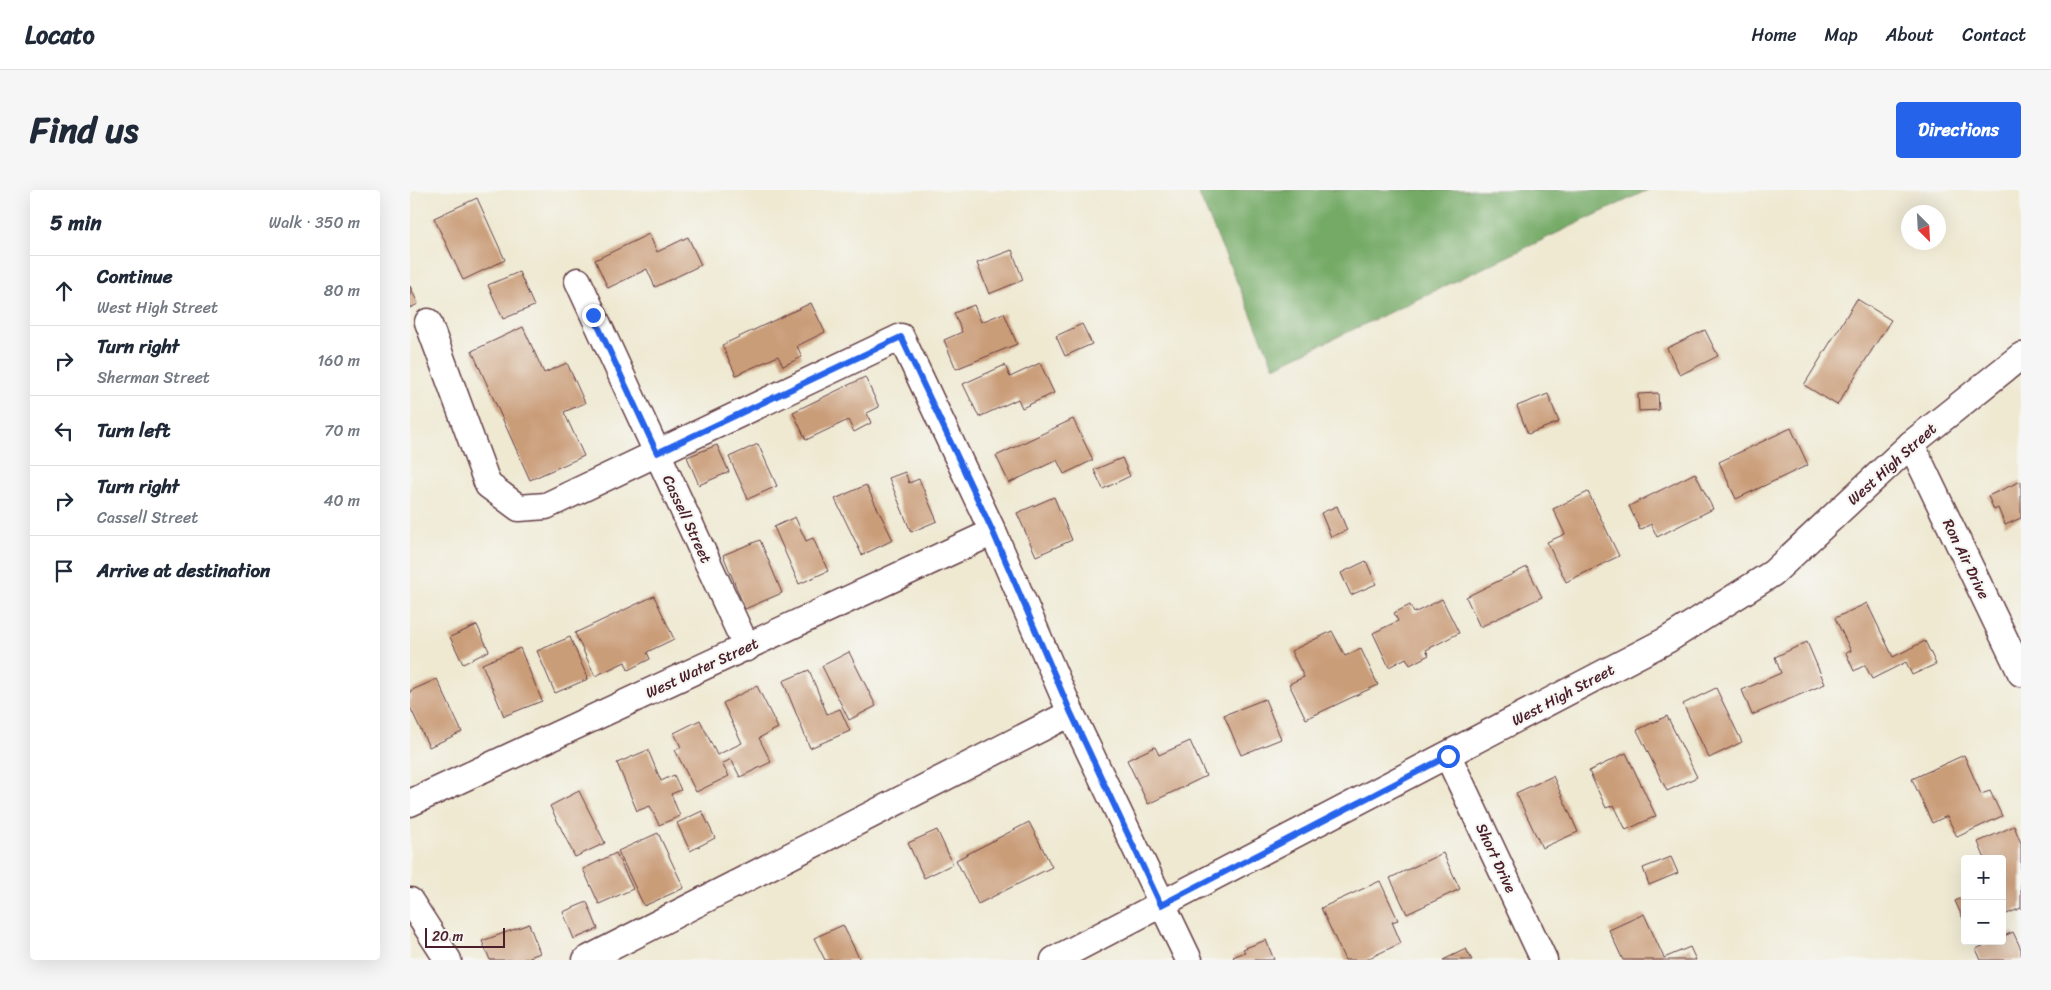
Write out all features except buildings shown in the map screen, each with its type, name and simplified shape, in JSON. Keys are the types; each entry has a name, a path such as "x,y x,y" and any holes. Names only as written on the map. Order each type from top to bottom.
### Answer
{"street":[{"name":"Cassell Street","path":"578,281 747,648"},
{"path":"428,322 488,485 519,508 546,506 901,337 993,532 1071,713 1161,905 1189,960"},
{"name":"West High Street","path":"1054,960 1667,640 1773,573 1911,444 2021,356"},
{"name":"Ron Air Drive","path":"1911,444 2021,673"},
{"name":"West Water Street","path":"410,803 993,532"},
{"path":"586,960 1071,713"},
{"name":"Short Drive","path":"1448,756 1544,960"},
{"path":"410,901 448,960"}],"green space":[{"path":"1197,190 1648,190 1274,367"}],"route":[{"path":"593,315 657,453 901,337 993,532 1071,713 1161,905 1448,756"}]}
